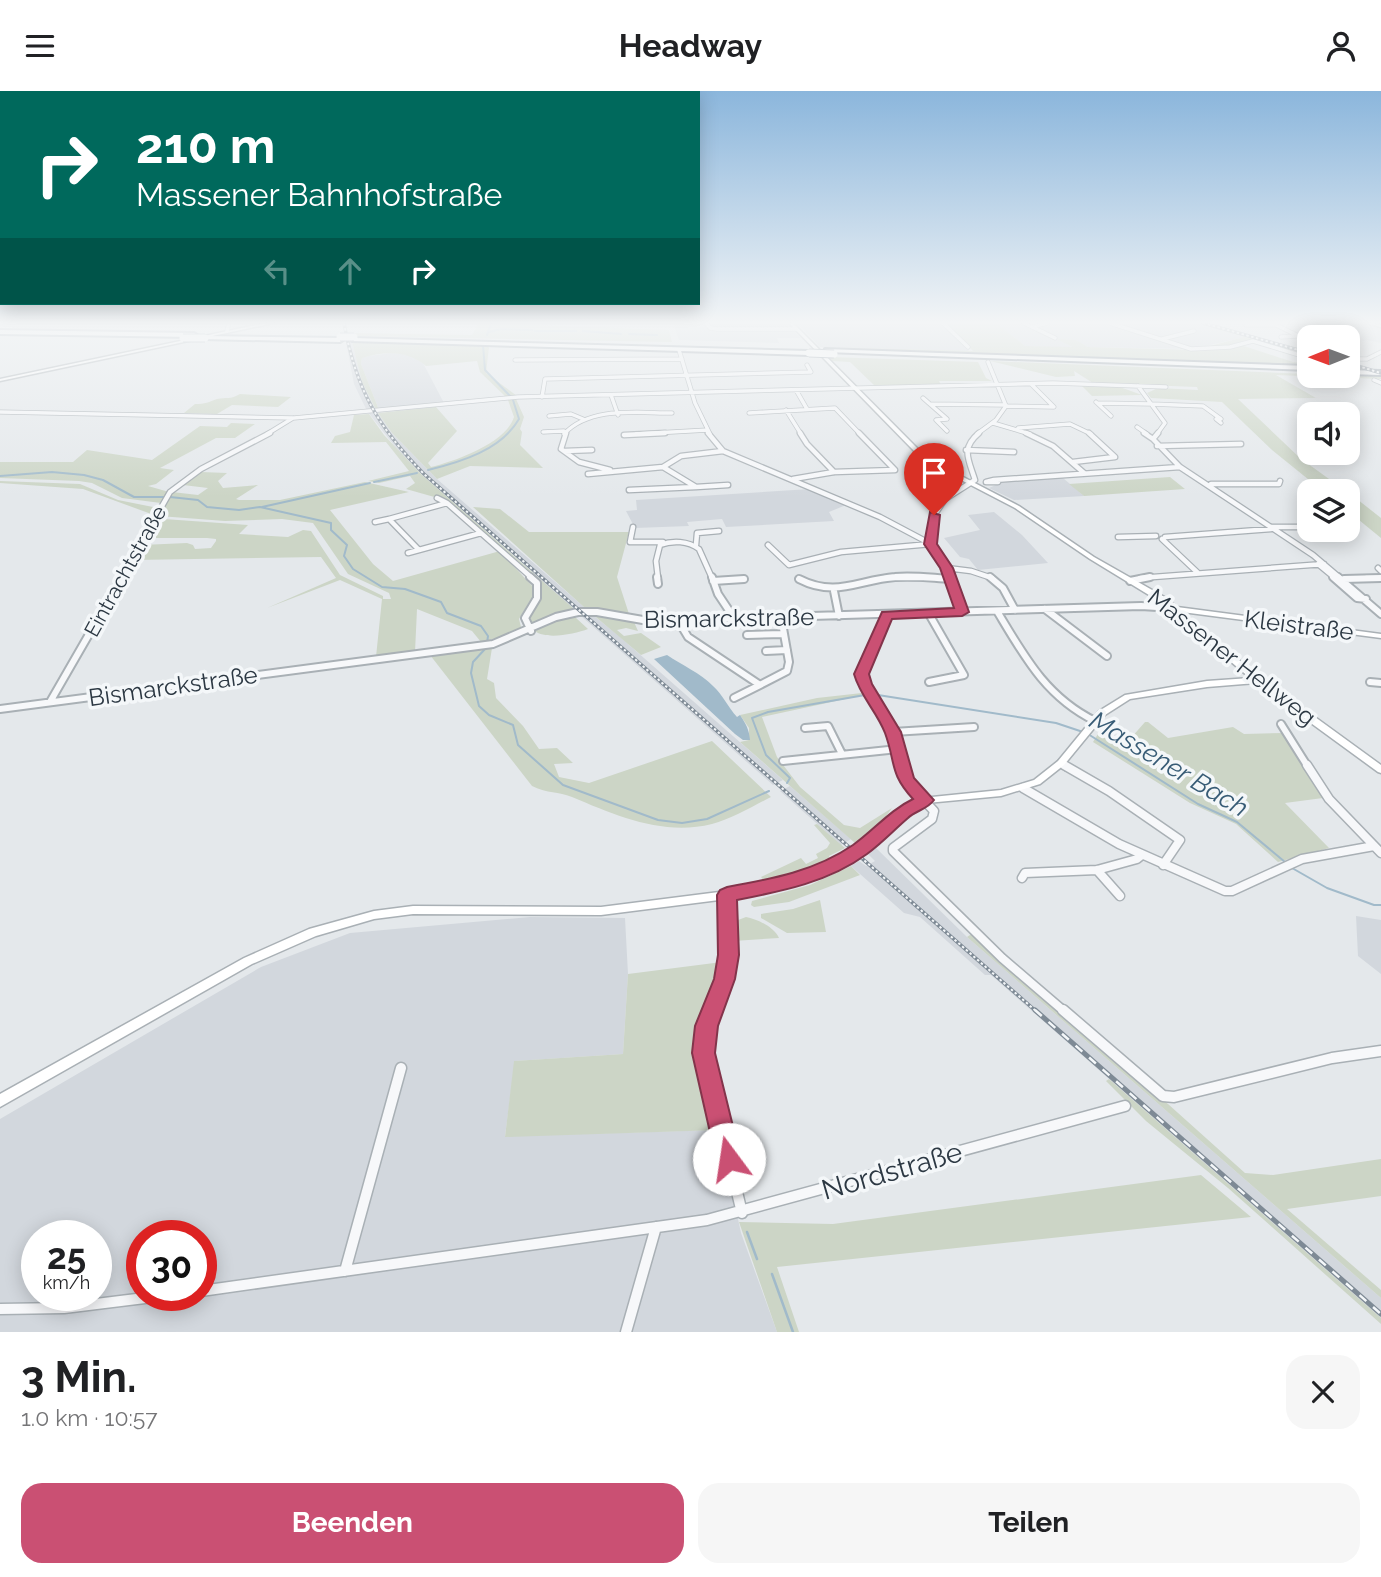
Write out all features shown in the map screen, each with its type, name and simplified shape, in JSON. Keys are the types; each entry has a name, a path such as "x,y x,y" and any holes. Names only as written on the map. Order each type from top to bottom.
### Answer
{"main road":[{"name":"Massener Hellweg","path":"847,381 919,453 1023,510 1091,558 1175,609 1250,674 1381,770"},
{"name":"Kleistraße","path":"1175,609 1381,636"},
{"path":"1230,681 1250,674"},
{"path":"0,1101 248,961 290,941 334,925 374,915 413,910 601,911 727,895 788,883 832,867 861,849 906,810 925,800 1001,793 1023,788 1048,775 1110,706 1128,697 1158,690 1259,680"}],"street":[{"path":"542,397 545,381"},
{"path":"690,381 708,430 723,451"},
{"path":"931,544 933,517 941,503 976,478 968,465 967,450 973,437 1002,416 1006,405 996,381"},
{"path":"930,404 1054,407 1031,384"},
{"path":"0,412 293,418 508,398 1031,384 1166,387"},
{"path":"1138,386 1165,423 1153,439"},
{"path":"796,390 807,409"},
{"path":"611,395 611,403 618,415"},
{"path":"923,398 947,419 936,420 947,431"},
{"path":"792,479 834,472 895,470 835,408 832,401"},
{"path":"1111,416 1096,402 1203,406 1221,419 1216,419 1221,423"},
{"path":"749,413 835,408"},
{"path":"786,410 807,444 834,472"},
{"path":"610,470 579,462 565,451 560,444 564,431 572,423 618,415 672,413"},
{"path":"550,416 571,414 583,419"},
{"name":"Eintrachtstraße","path":"50,702 167,497 201,469 253,443 293,418"},
{"path":"993,423 1038,435 1084,473"},
{"path":"1018,428 1032,425 1075,425 1115,457 1073,462"},
{"path":"1137,427 1153,439 1180,467 1209,484 1343,579 1378,608 1381,614"},
{"path":"624,435 708,430"},
{"path":"543,432 564,431"},
{"path":"1157,446 1241,444"},
{"path":"565,451 592,450"},
{"path":"967,450 1014,451"},
{"path":"588,474 663,467 678,457 723,451 880,517 931,544 947,568 962,612"},
{"path":"663,467 696,487"},
{"path":"995,480 1180,467"},
{"path":"1209,484 1279,484 1280,481"},
{"path":"629,489 696,487 718,483 729,485"},
{"path":"437,498 447,503 537,583 537,597 525,618 531,631"},
{"path":"375,522 447,503"},
{"path":"389,519 419,549"},
{"path":"633,527 630,542 687,541 696,545 734,618"},
{"path":"1118,537 1163,538 1297,527"},
{"path":"696,545 697,533 719,531"},
{"path":"408,553 481,533"},
{"path":"1163,538 1198,573"},
{"path":"659,584 657,551 665,543"},
{"path":"768,545 785,564 792,565 841,552 931,544"},
{"path":"1130,581 1321,564 1357,598 1366,599"},
{"path":"947,568 981,573 998,580 1008,593 1015,610"},
{"path":"799,579 834,591 893,577 950,579"},
{"path":"1343,579 1381,578"},
{"path":"713,582 744,579"},
{"path":"834,591 839,616"},
{"name":"Bismarckstraße","path":"0,709 493,644 531,631 559,616 583,611 601,612 651,623 734,618 1141,606 1175,609"},
{"path":"1045,609 1107,656"},
{"path":"997,611 1032,670 1075,711 1095,721"},
{"path":"929,614 964,675 929,682"},
{"path":"887,615 862,668 862,678 892,732 905,780 934,811 932,819 893,848 894,852 1022,976 1163,1095 1174,1097 1332,1058 1381,1051"},
{"path":"734,698 787,671 787,650 781,617"},
{"path":"679,622 688,637 761,685"},
{"path":"747,635 784,634"},
{"path":"766,651 787,650"},
{"path":"1370,682 1381,683"},
{"path":"1281,724 1329,799 1381,853"},
{"path":"805,728 828,726 842,754"},
{"path":"892,732 975,727"},
{"path":"783,761 898,749"},
{"path":"1061,763 1109,791 1180,840 1163,865"},
{"path":"1023,788 1142,855 1225,891 1232,891 1290,862 1374,846"},
{"path":"1022,878 1025,873 1097,870 1137,859 1142,855"},
{"path":"1097,870 1120,896"},
{"path":"727,895 728,955 724,979 706,1026 704,1053 742,1213"},
{"path":"345,1271 401,1068"},
{"name":"Nordstraße","path":"217,1289 742,1213 1125,1106"},
{"path":"626,1332 656,1227"},
{"path":"0,1309 30,1311 126,1301"}],"shaded area":[{"path":"353,381 362,381 376,410 392,433 437,479 584,607 572,608 400,453 367,411"},
{"path":"368,381 432,381 444,403 379,410"},
{"path":"1063,478 1084,496 1014,500 989,488 1005,481"},
{"path":"810,489 846,505 829,512 834,521 726,527 722,519 687,522 689,526 635,528 626,511 637,510 636,500"},
{"path":"994,512 1022,535 1048,563 978,570 969,559 960,557 944,538 980,530 968,515"},
{"path":"593,615 783,780 773,785 581,616"},
{"path":"790,786 851,839 841,845 780,791"},
{"path":"876,848 967,937 1381,1298 1381,1318 991,975 985,975 920,917 904,913 851,866 859,861 866,866 875,861 868,854"},
{"path":"1356,916 1381,920 1381,974 1358,956"},
{"path":"530,917 625,918 628,974 623,1054 515,1061 505,1136 719,1130 741,1233 777,1332 0,1332 0,1119 261,967 350,933"}],"green space":[{"path":"368,381 379,410 376,410 362,382"},
{"path":"489,381 497,381 517,396 507,398"},
{"path":"870,381 992,381 939,381 941,385 875,386"},
{"path":"1090,381 1286,381 1316,398 1238,399 1297,455 1297,465 1310,465 1329,479 1308,479 1272,450 1222,402 1151,398 1147,393 1158,388 1198,390 1197,387"},
{"path":"1081,385 1117,386 1142,395 1092,396"},
{"path":"240,394 291,397 278,407 232,405 217,414 184,413 195,404"},
{"path":"516,399 524,417 520,429 520,445 543,468 470,466 437,479 392,433 378,413 436,407 457,431 428,463 431,467 466,455 501,435 514,417 508,400"},
{"path":"369,414 384,435 421,474 574,609 544,621 527,624 540,589 540,584 530,573 445,500 406,489 415,483 410,476 379,483 368,481 409,471 386,442 331,443 335,436 350,432 354,415"},
{"path":"231,423 255,424 235,438 216,438 160,468 174,470 156,484 148,486 169,492 161,503 122,498 92,483 0,478 0,462 73,462 87,450 152,460 200,426 227,427"},
{"path":"201,472 227,473 218,481 223,488 258,485 236,499 239,500 280,500 365,482 409,492 330,510 373,564 393,581 500,551 534,588 534,594 519,619 522,631 481,642 472,631 417,609 415,652 376,657 382,599 340,580 267,608 336,578 321,557 134,560 142,545 187,543 195,549 211,548 216,541 207,538 147,538 156,521 164,519 248,525 239,534 288,537 303,530 311,531 340,575 383,596 383,599 391,599 389,593 348,574 313,523 282,519 225,521 159,516 172,492 198,495 208,488 183,485"},
{"path":"1170,477 1185,489 1084,496 1069,484"},
{"path":"0,481 80,484 118,500 158,508 154,515 83,489"},
{"path":"1360,501 1381,518 1381,538 1360,521"},
{"path":"473,507 500,509 529,532 629,532 617,577 629,614 585,608"},
{"path":"591,613 634,622 638,631 626,628 617,630 624,636 641,633 661,647 641,655"},
{"path":"579,614 581,616 575,617 588,629 553,636 535,631 561,618"},
{"path":"492,648 487,679 494,683 496,698 523,726 539,749 557,748 573,763 554,764 559,777 589,783 712,741 771,797 720,822 676,828 640,822 567,795 532,786 430,655"},
{"path":"862,693 864,695 762,717 777,757 800,787 844,825 860,828 892,808 883,820 855,843 740,742 749,740 749,728 740,715 817,698"},
{"path":"1145,722 1168,738 1233,727 1244,734 1283,733 1323,798 1285,803 1329,848 1278,862 1236,824 1190,803 1093,742 1098,734 1123,747"},
{"path":"817,824 845,848 829,856 830,860 765,882 761,877 801,858 806,864 818,858 816,854 827,848 830,843 814,825"},
{"path":"851,866 860,875 789,902 754,907 751,905 752,901 810,885"},
{"path":"820,900 826,932 787,933 761,918 761,914 793,909"},
{"path":"746,917 765,924 779,938 733,941 733,922"},
{"path":"973,933 1052,1006 1245,1173 1273,1175 1381,1159 1381,1196 1287,1209 1381,1290 1381,1298 967,937"},
{"path":"722,962 721,980 703,1025 719,1130 505,1137 514,1061 623,1054 628,974"},
{"path":"1109,1079 1381,1318 1381,1324 1228,1188 1146,1121 1106,1081"},
{"path":"1201,1175 1251,1217 777,1267 799,1332 777,1332 739,1222 833,1224"}],"water":[{"path":"667,655 717,690 737,717 740,715 750,740 743,740 735,734 654,659"}],"waterway":[{"path":"496,381 511,397"},
{"path":"428,470 467,459 502,439 519,419 513,400"},
{"name":"Massener Bach","path":"0,476 52,472 84,475 103,480 134,497 164,497"},
{"path":"374,482 417,473"},
{"path":"262,507 370,483"},
{"name":"Massener Bach","path":"170,497 198,500 207,507 239,510 260,507 331,523 331,530 347,545 344,556 353,569 382,587 405,589 441,602 447,613 481,626 488,636 487,643"},
{"name":"Massener Bach","path":"485,649 473,662 471,673 479,706 489,715 513,725 518,745 563,785 658,820 682,823 707,819 769,791"},
{"name":"Massener Bach","path":"787,783 790,778 766,755 752,718 768,712 865,695"},
{"name":"Massener Bach","path":"878,695 1056,723 1083,732"},
{"name":"Massener Bach","path":"1088,734 1198,804 1237,822 1285,862"},
{"name":"Massener Bach","path":"1292,868 1327,888 1374,905 1381,905"},
{"path":"747,1232 757,1259"},
{"path":"772,1274 793,1332"}],"railway":[{"path":"360,381 381,423 424,474 1037,1012"},
{"path":"1035,1010 1381,1314"}],"route":[{"path":"729,1159 704,1053 706,1026 724,979 728,955 727,895 788,883 832,867 861,849 910,807 925,800 905,780 892,732 861,674 887,615 962,612 947,568 931,544 934,515"}]}
